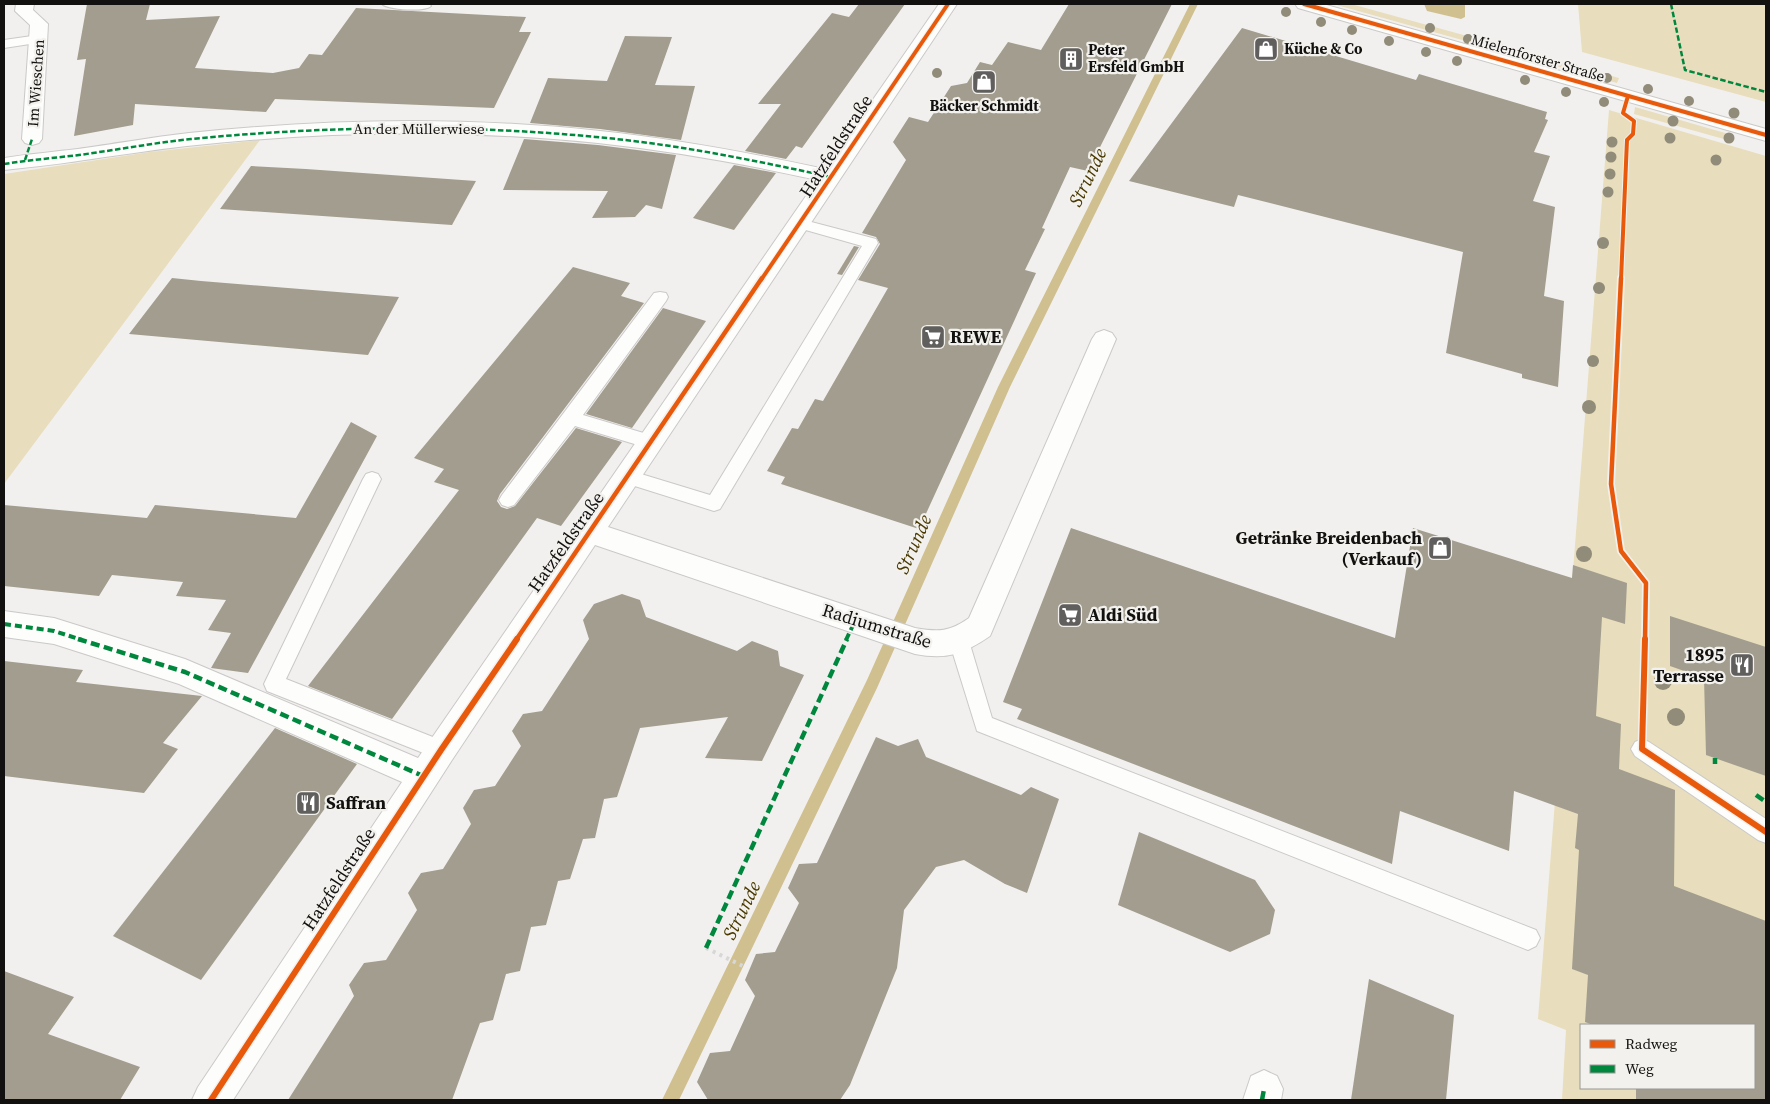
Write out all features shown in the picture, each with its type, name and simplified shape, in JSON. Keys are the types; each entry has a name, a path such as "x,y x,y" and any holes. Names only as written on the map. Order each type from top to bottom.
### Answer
{"street":[{"name":"Im Wieschen","path":"25,4 24,10 40,24 32,139"},
{"name":"Hatzfeldstraße","path":"211,1100 423,776 948,4"},
{"name":"Mielenforster Straße","path":"1304,4 1766,135"},
{"name":"An der Müllerwiese","path":"4,164 201,138 258,133 346,129 450,128 560,133 633,140 749,159 832,177"},
{"name":"Radiumstraße","path":"589,532 915,641 937,645 959,641 980,627 1104,339"},
{"path":"4,624 54,631 184,672 423,776"}],"lane":[{"path":"388,4 426,6"},
{"path":"4,44 39,38"},
{"path":"628,477 714,504 870,243 800,224"},
{"path":"508,500 660,298"},
{"path":"571,418 651,442"},
{"path":"372,479 274,684 441,750"},
{"path":"959,641 984,724 1528,938"},
{"path":"1642,748 1766,832"}],"path":[{"path":"1628,96 1623,113 1634,121 1633,134 1627,140 1611,484 1621,551 1646,583 1642,748"},
{"path":"706,948 745,967"}],"shaded area":[{"path":"1333,4 1351,4 1619,78 1617,83"},
{"path":"1424,4 1465,4 1465,17 1461,19 1427,11"},
{"path":"1578,4 1766,4 1766,102 1582,52"},
{"path":"1635,107 1732,135 1731,141 1634,114"},
{"path":"1609,110 1766,156 1766,1100 1562,1100 1566,1030 1538,1019"},
{"path":"260,140 4,484 4,174 150,152"}],"building":[{"path":"87,4 150,4 146,20 220,16 195,68 273,73 299,68 309,54 322,55 356,8 526,17 519,32 531,32 494,108 275,99 266,112 135,104 133,125 74,136 86,59 77,60"},
{"path":"859,4 905,4 802,148 796,146 786,159 745,151 781,104 758,104 832,13 849,17"},
{"path":"1069,4 1172,4 1088,171 1070,167 1042,228 1045,229 1025,270 1036,273 919,529 781,484 785,477 767,471 792,428 798,429 815,399 823,401 888,288 858,280 880,244 876,237 862,233 906,160 893,142 909,117 928,122 951,86 967,83 980,62 992,65 1008,42 1041,50"},
{"path":"1242,28 1416,80 1419,74 1547,112 1545,119 1548,120 1534,152 1550,156 1533,201 1555,207 1544,296 1564,301 1558,387 1522,378 1522,374 1446,353 1463,252 1238,195 1234,207 1129,181"},
{"path":"625,36 672,37 655,85 695,86 681,140 600,129 530,123 548,78 607,81"},
{"path":"524,139 598,145 676,155 662,209 646,205 635,217 592,218 608,191 503,190"},
{"path":"734,165 776,173 734,230 693,218"},
{"path":"251,166 476,181 452,225 220,209"},
{"path":"854,246 859,247 842,275 837,274"},
{"path":"573,267 630,283 621,296 644,303 500,494 497,501 501,507 507,509 515,506 576,428 622,442 561,526 537,518 392,719 308,686 459,490 434,482 444,469 414,458"},
{"path":"172,278 399,297 368,355 129,334"},
{"path":"663,308 706,321 632,428 586,414"},
{"path":"351,422 377,436 248,673 211,668 231,633 208,630 226,600 176,596 183,582 112,575 99,596 4,586 4,505 147,518 155,505 296,518"},
{"path":"1071,528 1395,638 1413,528 1572,578 1573,565 1627,583 1625,624 1602,617 1596,716 1621,724 1619,769 1675,790 1674,886 1766,921 1766,1100 1636,1100 1636,1089 1755,1089 1755,1024 1590,1024 1585,1022 1588,975 1572,969 1579,850 1575,848 1578,814 1514,791 1509,851 1400,811 1392,864 1017,719 1022,709 1003,702"},
{"path":"622,594 640,600 646,617 737,651 752,641 778,651 780,666 804,675 762,761 705,758 728,717 640,728 617,797 604,799 595,838 583,839 570,879 558,881 546,925 531,927 520,971 506,974 493,1020 480,1023 452,1100 288,1100 354,996 349,985 364,963 386,960 417,910 408,893 421,873 443,869 471,824 463,808 474,790 495,786 521,746 512,731 523,714 542,711 589,639 583,620 594,604"},
{"path":"1670,616 1766,647 1766,776 1706,755 1704,678 1670,666"},
{"path":"4,661 83,670 76,682 202,696 163,743 178,749 144,793 4,776"},
{"path":"275,728 357,764 201,980 113,936"},
{"path":"876,737 898,746 918,739 926,757 1021,795 1031,787 1059,799 1027,893 1005,884 964,860 936,867 904,910 897,968 850,1085 840,1100 708,1100 697,1082 710,1053 730,1051 755,996 745,980 756,954 775,952 799,903 788,888 799,864 817,863"},
{"path":"1139,832 1255,880 1275,910 1270,934 1230,952 1118,905"},
{"path":"4,971 74,997 48,1034 140,1067 120,1100 4,1100"},
{"path":"1369,979 1454,1015 1446,1100 1351,1100"}],"waterway":[{"name":"Strunde","path":"670,1100 872,684 1004,387 1194,4"}],"marked path":[{"path":"1671,4 1685,70 1766,92"},
{"path":"4,164 203,138 361,128 440,128 519,130 676,146 754,160 831,177"},
{"path":"25,160 32,139"},
{"path":"706,948 855,621"},
{"path":"4,624 54,631 185,672 423,776"},
{"path":"1715,758 1715,764"},
{"path":"1756,795 1766,802"},
{"path":"1262,1100 1264,1089"}],"cycle path":[{"path":"211,1100 441,750 948,4"},
{"path":"1304,4 1766,135"},
{"path":"1628,96 1623,113 1634,121 1633,134 1627,140 1611,484 1621,551 1646,583 1642,749 1766,832"}],"place":[{"name":"Küche & Co","path":"1266,49"},
{"name":"Peter Ersfeld GmbH","path":"1071,59"},
{"name":"Bäcker Schmidt","path":"984,82"},
{"name":"REWE","path":"933,337"},
{"name":"Getränke Breidenbach (Verkauf)","path":"1440,548"},
{"name":"Aldi Süd","path":"1070,615"},
{"name":"1895 Terrasse","path":"1742,665"},
{"name":"Saffran","path":"308,803"}]}
